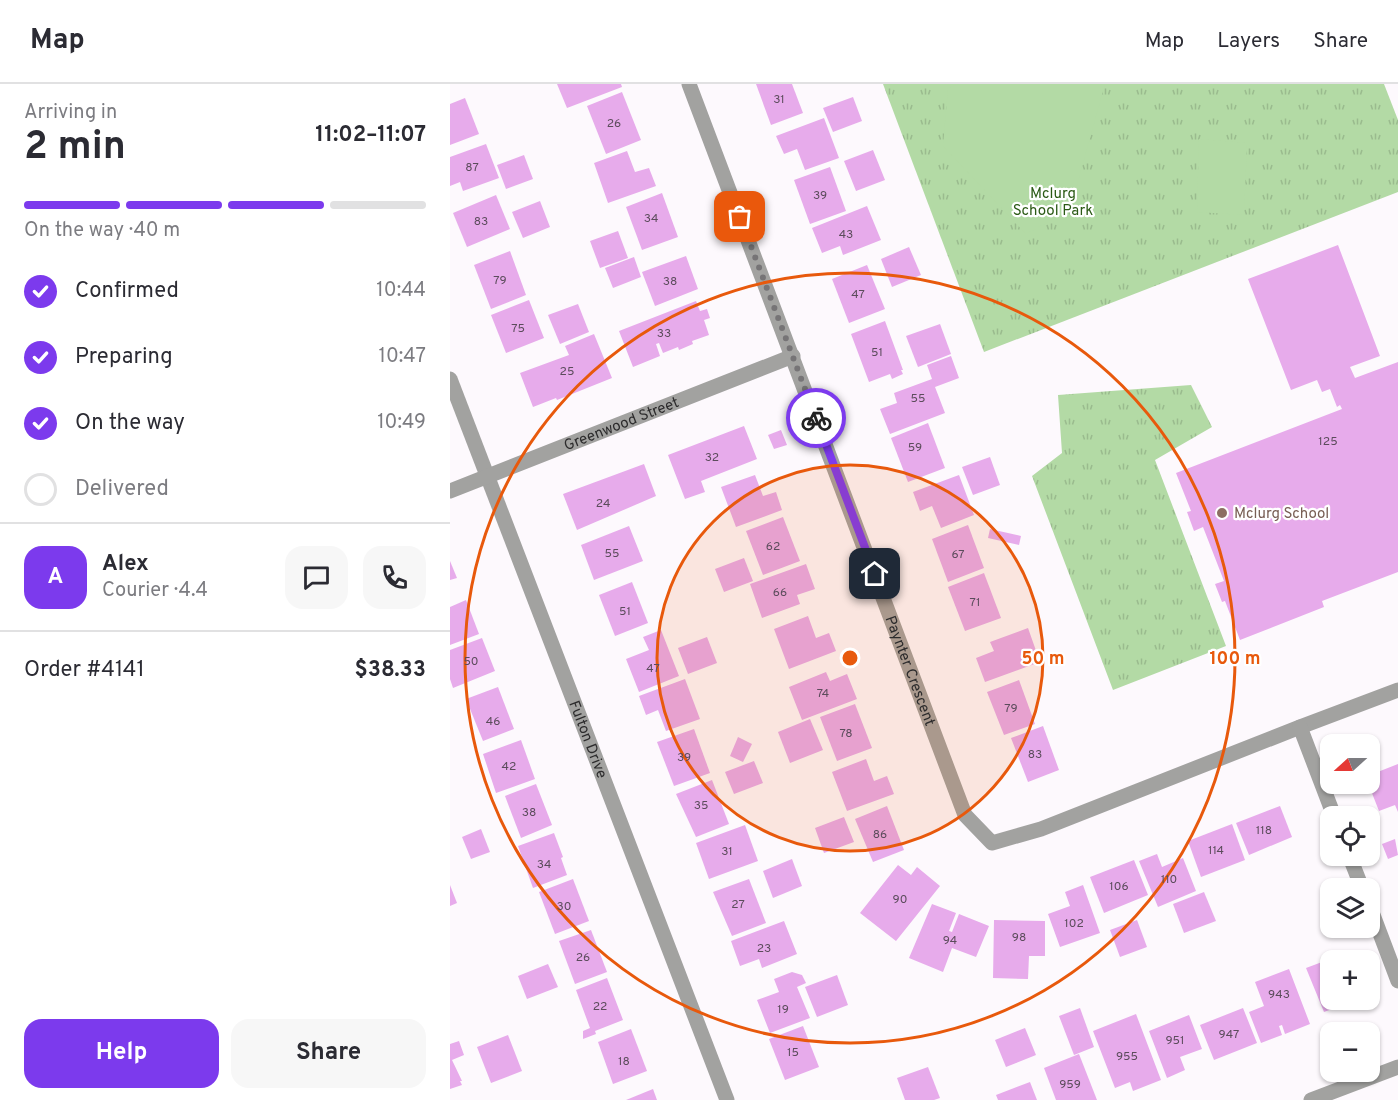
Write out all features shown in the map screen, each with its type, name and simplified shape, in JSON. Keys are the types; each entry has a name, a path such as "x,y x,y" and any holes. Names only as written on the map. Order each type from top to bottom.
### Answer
{"street":[{"name":"Paynter Crescent","path":"689,84 965,815 992,843 1041,829 1398,690"},
{"name":"Greenwood Street","path":"450,491 793,356"},
{"name":"Fulton Drive","path":"450,379 727,1100"},
{"path":"1299,727 1330,806"},
{"path":"1380,934 1398,981"},
{"path":"1311,1100 1398,1067"}],"green space":[{"name":"Mclurg School Park","path":"883,84 1384,84 1398,120 1398,192 984,352"},
{"path":"959,84 1105,84 1070,210 1026,234 943,146 948,88"},
{"path":"1199,139 1247,143 1244,215 1197,212"},
{"path":"1191,385 1212,427 1155,460 1226,646 1113,690 1032,476 1062,453 1058,395"}],"building":[{"path":"557,84 621,84 622,87 567,108"},
{"path":"756,84 792,84 803,113 771,125"},
{"path":"622,92 641,140 606,154 587,106"},
{"path":"853,97 862,121 833,132 823,108"},
{"path":"465,98 479,134 450,145 450,104"},
{"path":"824,118 839,158 805,170 797,149 784,154 776,136"},
{"path":"486,144 499,178 463,191 460,182 450,186 450,157"},
{"path":"873,150 885,180 856,191 844,161"},
{"path":"627,151 635,172 649,168 656,186 608,203 594,163"},
{"path":"524,155 533,179 506,189 497,165"},
{"path":"830,167 846,211 810,224 794,180"},
{"path":"662,193 678,237 642,250 626,207"},
{"path":"496,195 510,229 467,247 453,213"},
{"path":"540,201 550,227 523,238 512,212"},
{"path":"867,206 881,240 843,255 840,246 822,253 812,228"},
{"path":"618,231 628,258 600,268 590,241"},
{"path":"1338,245 1380,356 1350,367 1355,378 1398,362 1398,572 1322,601 1324,607 1240,640 1225,601 1222,602 1215,584 1224,581 1203,527 1194,531 1187,512 1191,511 1176,473 1342,409 1340,405 1337,407 1330,389 1322,392 1317,380 1291,390 1248,279"},
{"path":"909,247 921,275 892,287 881,259"},
{"path":"510,251 526,295 491,309 474,265"},
{"path":"686,256 698,289 655,306 642,272"},
{"path":"634,257 641,277 613,288 605,268"},
{"path":"867,265 885,309 849,323 832,279"},
{"path":"529,300 544,338 506,353 491,315"},
{"path":"696,301 700,311 707,309 710,318 704,320 709,335 692,341 693,344 679,350 678,347 663,353 659,343 656,344 660,356 633,367 619,331"},
{"path":"578,304 589,332 560,344 548,315"},
{"path":"885,321 903,374 892,379 890,374 869,382 851,334"},
{"path":"940,324 951,354 918,367 906,336"},
{"path":"594,334 612,378 533,407 520,373 569,355 565,346"},
{"path":"951,356 959,378 935,387 945,413 890,434 880,409 897,403 894,393 932,379 927,365"},
{"path":"928,423 945,468 908,482 891,438"},
{"path":"744,426 757,459 701,481 705,492 685,499 668,455"},
{"path":"781,430 787,445 774,449 768,435"},
{"path":"990,457 1000,485 973,495 962,467"},
{"path":"644,464 656,496 577,530 563,494"},
{"path":"755,475 763,496 776,492 782,510 736,527 721,487"},
{"path":"959,475 974,515 941,528 932,506 920,511 913,492"},
{"path":"783,517 800,561 763,575 746,531"},
{"path":"968,525 984,568 948,582 932,539"},
{"path":"629,526 643,561 594,580 581,545"},
{"path":"990,529 1021,536 1019,545 988,538"},
{"path":"744,558 753,581 724,592 715,569"},
{"path":"450,561 457,578 450,580"},
{"path":"806,564 815,589 797,595 800,604 762,618 750,584"},
{"path":"984,573 1001,618 965,631 948,587"},
{"path":"632,582 648,623 615,636 599,595"},
{"path":"466,600 479,634 450,645 450,607"},
{"path":"808,616 816,638 829,633 836,651 789,669 774,629"},
{"path":"1028,628 1040,662 985,682 976,658 994,651 990,642"},
{"path":"661,630 679,676 639,692 626,659 649,650 643,637"},
{"path":"707,637 717,663 688,674 678,648"},
{"path":"482,638 495,671 453,688 450,679 450,650"},
{"path":"826,672 830,681 847,674 857,699 802,720 789,687"},
{"path":"685,679 700,719 666,731 658,710 646,715 639,696"},
{"path":"1019,680 1035,724 1004,735 987,692"},
{"path":"498,687 514,729 483,741 466,699"},
{"path":"855,704 872,748 837,761 820,717"},
{"path":"810,719 823,750 790,763 778,732"},
{"path":"1043,726 1059,770 1028,782 1011,738"},
{"path":"694,729 710,773 674,786 657,742"},
{"path":"738,737 752,744 743,762 730,756"},
{"path":"521,740 535,779 496,793 483,754"},
{"path":"866,759 874,781 887,776 894,794 847,811 832,772"},
{"path":"754,761 763,783 734,794 725,772"},
{"path":"1398,764 1398,812 1395,805 1380,811 1380,806 1377,806 1372,794 1380,794 1380,771"},
{"path":"712,780 729,824 696,837 676,794"},
{"path":"536,784 552,825 521,838 505,796"},
{"path":"887,806 904,850 873,862 855,819"},
{"path":"1280,806 1292,837 1249,855 1236,823"},
{"path":"844,817 854,842 824,853 815,828"},
{"path":"1232,824 1245,860 1201,877 1188,841"},
{"path":"745,825 758,861 709,879 696,843"},
{"path":"481,829 490,852 471,859 462,837"},
{"path":"554,833 567,875 533,888 518,846"},
{"path":"1395,839 1398,855 1388,859 1382,844"},
{"path":"1157,854 1162,867 1183,858 1196,891 1158,907 1139,861"},
{"path":"792,859 802,886 773,898 763,871"},
{"path":"1134,860 1148,895 1104,913 1090,877"},
{"path":"898,865 911,875 917,867 940,886 896,941 860,913"},
{"path":"573,879 589,921 555,934 539,892"},
{"path":"749,879 766,923 732,936 713,892"},
{"path":"450,885 457,903 450,906"},
{"path":"1083,885 1100,933 1060,947 1048,914 1070,906 1065,892"},
{"path":"1204,892 1216,921 1184,933 1173,904"},
{"path":"932,904 956,913 949,931 952,932 959,914 989,926 976,957 952,948 943,972 909,958"},
{"path":"994,920 1045,921 1045,956 1029,956 1028,979 993,978"},
{"path":"1137,920 1147,947 1120,957 1110,930"},
{"path":"784,921 797,954 762,968 759,959 740,966 731,941"},
{"path":"591,930 607,972 575,984 559,941"},
{"path":"1320,963 1320,1002 1306,968"},
{"path":"548,964 558,987 527,999 518,976"},
{"path":"1289,969 1310,1024 1285,1034 1282,1025 1279,1026 1282,1035 1261,1043 1249,1012 1264,1006 1255,982"},
{"path":"792,972 802,975 806,983 797,987 810,1018 770,1033 757,1000 779,992 774,979"},
{"path":"837,975 848,1005 817,1017 805,987"},
{"path":"607,978 623,1020 595,1031 596,1034 583,1039 583,1031 590,1028 576,990"},
{"path":"1080,1008 1094,1047 1074,1055 1059,1016"},
{"path":"1243,1008 1257,1043 1214,1060 1200,1025"},
{"path":"1136,1014 1161,1080 1133,1091 1130,1082 1115,1088 1093,1031"},
{"path":"1189,1015 1202,1049 1180,1057 1185,1070 1167,1078 1149,1031"},
{"path":"803,1026 819,1067 785,1080 769,1039"},
{"path":"1025,1028 1036,1055 1006,1067 995,1040"},
{"path":"631,1029 647,1071 613,1084 598,1042"},
{"path":"508,1035 522,1071 491,1083 477,1047"},
{"path":"459,1041 464,1055 452,1060 462,1085 450,1089 450,1044"},
{"path":"1079,1054 1097,1100 1056,1100 1044,1068"},
{"path":"928,1067 940,1098 905,1100 897,1078"},
{"path":"1030,1082 1037,1100 998,1100 996,1095"},
{"path":"653,1089 657,1100 626,1100"}],"way so far":[{"path":"740,217 816,418"}],"place":[{"name":"Mclurg School","path":"1222,513"}],"route":[{"path":"816,418 875,574"}]}
